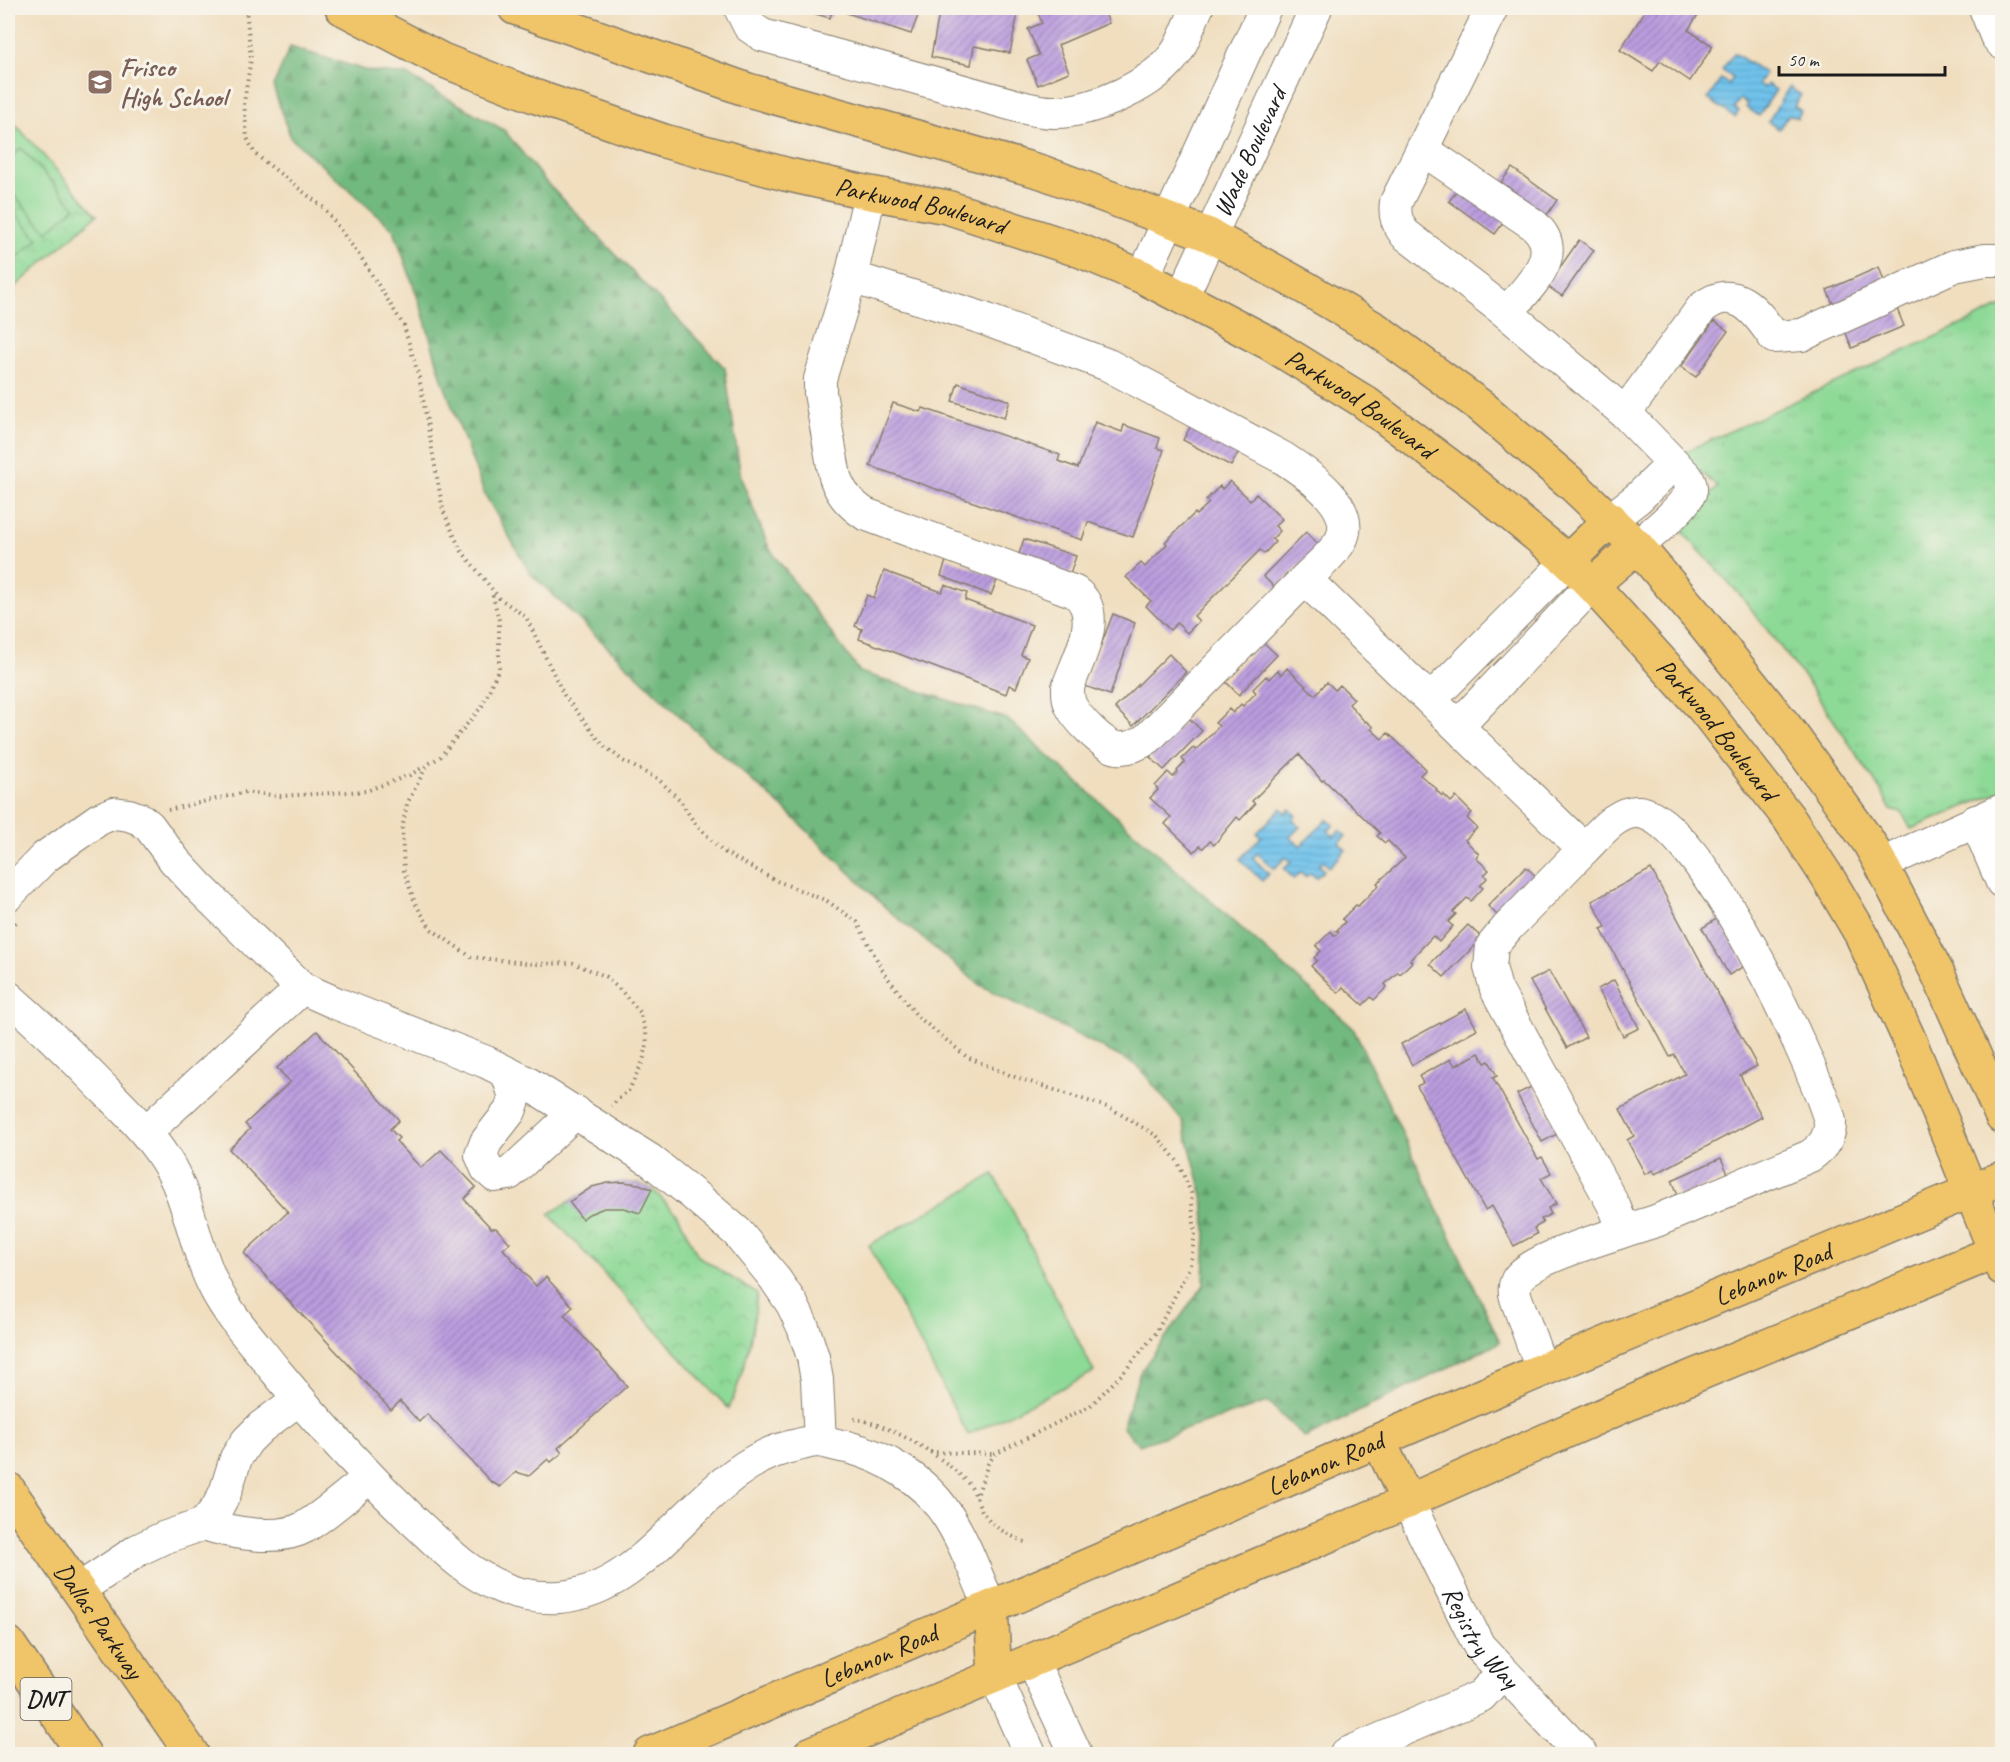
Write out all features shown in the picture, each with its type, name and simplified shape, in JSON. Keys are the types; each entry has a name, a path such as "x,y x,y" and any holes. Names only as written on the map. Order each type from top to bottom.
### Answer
{"main road":[{"name":"Parkwood Boulevard","path":"342,8 442,60 547,101 664,141 785,174 947,207 1081,250 1182,297 1269,344 1363,400 1475,485 1568,561 1593,585 1704,709 1788,818 1828,878 1861,934 1905,1029 2000,1256"},
{"name":"Parkwood Boulevard","path":"515,8 748,90 1042,172 1209,235 1295,281 1377,330 1482,406 1611,519 1638,546 1789,731 1868,841 1881,864 1938,974 2002,1117"},
{"path":"1568,561 1611,519"},
{"path":"1593,585 1638,546"},
{"name":"Lebanon Road","path":"650,1755 1542,1370 2002,1178"},
{"path":"810,1755 1408,1502 1655,1392 2000,1256"},
{"path":"1379,1441 1408,1502"},
{"name":"Dallas Parkway","path":"8,1489 192,1755"},
{"path":"990,1608 1032,1660"},
{"path":"990,1608 996,1676"},
{"name":"DNT","path":"8,1643 84,1755"}],"street":[{"path":"740,8 749,26 762,35 1025,108 1053,112 1087,108 1124,93 1152,77 1177,51 1197,8"},
{"name":"Wade Boulevard","path":"1143,277 1265,8"},
{"name":"Wade Boulevard","path":"1182,297 1317,8"},
{"path":"1492,8 1396,202 1394,214 1397,224 1405,234 1507,313 1625,413 1687,477 1691,483 1688,497 1638,546"},
{"path":"1984,8 1996,36 2002,42"},
{"path":"1422,149 1542,232 1548,253 1545,264 1507,313"},
{"path":"851,277 979,317 1108,365 1283,458 1305,473 1336,503 1344,516 1340,541 1148,738 1133,746 1119,748 1109,746 1077,716 1068,698 1068,687 1090,626 1090,617 1083,598 1075,592 865,514 846,499 839,489 820,393 820,379 851,277 870,193"},
{"path":"1625,413 1702,308 1711,301 1731,297 1743,302 1761,318 1774,337 1802,334 1954,266 1985,260 2002,260"},
{"path":"1611,519 1638,498 1674,463"},
{"path":"1431,699 1568,561"},
{"path":"1305,579 1584,849"},
{"path":"1458,726 1593,585"},
{"path":"1542,1370 1514,1291 1518,1279 1537,1263 1656,1221 1810,1156 1826,1141 1831,1130 1830,1121 1801,1048 1773,989 1720,896 1687,847 1655,818 1640,812 1631,812 1614,820 1507,928 1492,946 1490,967 1496,989 1615,1208 1624,1231"},
{"path":"16,904 45,857 99,819 114,813 129,815 149,826 200,888 302,988 526,1082 650,1160 737,1232 773,1276 792,1305 813,1357 817,1380 820,1441"},
{"path":"1881,864 1990,815 2002,882"},
{"path":"146,1132 302,988"},
{"path":"8,997 44,1028 146,1132 167,1162 177,1183 205,1269 219,1296 231,1315 299,1399 369,1478 456,1561 477,1576 522,1595 544,1598 568,1596 592,1590 614,1581 639,1561 740,1470 780,1448 820,1441 861,1450 885,1460 928,1492 944,1510 957,1533 990,1608"},
{"path":"507,1073 515,1097 510,1111 486,1142 481,1155 487,1169 495,1176 509,1174 584,1117"},
{"path":"78,1590 138,1550 163,1538 204,1524 225,1493 236,1458 247,1441 261,1427 299,1399"},
{"path":"204,1524 229,1532 288,1534 304,1528 369,1478"},
{"name":"Registry Way","path":"1408,1502 1479,1646 1581,1755"},
{"path":"1032,1660 1076,1755"},
{"path":"1346,1755 1480,1695 1503,1672"},
{"path":"996,1676 1030,1755"}],"path":[{"path":"246,8 251,59 244,102 247,138 255,154 324,208 362,259 404,326 419,377 443,510 460,549 499,598 526,616 564,695 602,744 623,760 658,779 679,799 694,822 722,851 777,881 826,901 856,922 884,973 916,1016 967,1057 1012,1076 1110,1108 1157,1136 1178,1162 1191,1193 1195,1234 1190,1266 1156,1333 1124,1372 1090,1406 995,1454 988,1464 976,1498"},
{"path":"143,822 156,813 246,792 281,796 366,791 410,776 440,757 482,706 499,668 499,620 491,589"},
{"path":"427,765 407,804 402,830 404,870 415,903 431,929 471,957 536,964 573,963 606,977 640,1012 647,1045 643,1061 629,1090 584,1117"},
{"path":"8,933 16,904"},
{"path":"929,1452 995,1454"}],"green space":[{"path":"290,47 368,71 407,75 504,130 545,181 725,368 741,478 769,548 860,672 1007,719 1353,1028 1500,1342 1305,1438 1268,1402 1139,1445 1122,1427 1140,1372 1204,1285 1206,1231 1203,1196 1183,1122 1138,1066 980,985 888,910 788,812 702,737 530,573 484,493 442,379 422,310 394,230 290,137 273,86"},
{"path":"8,116 97,215 15,287 8,278"},
{"path":"21,148 75,207 47,232 8,188 8,160"},
{"path":"8,205 38,239 10,264 8,261"},
{"path":"2002,306 2002,791 1911,829 1902,813 1891,810 1881,791 1810,685 1741,596 1677,526 1718,487 1680,454"},
{"path":"994,1174 1094,1372 968,1435 869,1245"},
{"path":"623,1182 639,1184 652,1189 678,1215 698,1256 757,1294 748,1353 729,1409 549,1214 593,1189"}],"water":[{"path":"1734,53 1765,73 1758,84 1765,88 1767,84 1776,90 1759,116 1746,107 1748,104 1740,99 1734,108 1739,111 1735,117 1708,99 1721,79 1728,84 1732,78 1722,70"},
{"path":"1789,87 1801,95 1794,106 1801,111 1797,118 1789,114 1779,129 1768,122"},
{"path":"1281,808 1286,813 1290,809 1296,816 1293,819 1300,827 1290,837 1300,846 1328,819 1334,825 1328,831 1334,836 1340,830 1346,836 1339,843 1346,850 1329,867 1323,861 1319,865 1324,870 1316,878 1310,873 1306,877 1301,872 1294,879 1284,869 1291,862 1286,857 1274,869 1257,853 1253,858 1269,874 1262,881 1240,859 1261,837 1257,833"}],"building":[{"path":"795,8 833,8 830,18"},
{"path":"849,8 921,8 911,34 847,13"},
{"path":"940,8 1019,8 1010,53 974,46 971,65 931,57"},
{"path":"1036,8 1103,8 1109,23 1058,45 1069,72 1038,85 1027,60 1039,55 1028,29 1042,23"},
{"path":"1647,8 1697,8 1701,10 1688,30 1713,46 1690,81 1660,61 1653,71 1620,50"},
{"path":"1512,168 1557,200 1547,215 1501,182"},
{"path":"1460,187 1505,220 1495,234 1449,201"},
{"path":"1579,240 1594,250 1562,296 1547,286"},
{"path":"1879,267 1885,284 1834,306 1827,290"},
{"path":"1897,309 1904,326 1852,348 1845,331"},
{"path":"1714,321 1728,331 1696,377 1681,367"},
{"path":"958,383 1010,401 1004,418 952,401"},
{"path":"893,403 921,412 923,408 1060,455 1058,461 1078,468 1095,422 1122,432 1124,425 1160,438 1157,448 1164,450 1133,537 1088,522 1082,540 870,466"},
{"path":"1192,424 1240,449 1231,466 1183,440"},
{"path":"1230,481 1250,500 1256,494 1282,519 1275,526 1280,531 1272,539 1275,542 1264,554 1260,550 1194,616 1199,621 1187,633 1177,623 1170,630 1146,606 1151,601 1126,577 1141,563 1145,567 1167,544 1165,542 1195,513 1196,515 1209,503 1206,500 1220,486 1222,489"},
{"path":"1306,532 1319,545 1276,589 1263,576"},
{"path":"1024,539 1076,556 1070,574 1018,557"},
{"path":"947,558 998,578 991,595 941,576"},
{"path":"884,571 942,592 945,585 967,593 965,600 1032,625 1021,655 1028,658 1016,688 1009,685 1006,694 859,639 862,629 855,626 867,595 874,598"},
{"path":"1113,614 1135,623 1110,695 1085,686"},
{"path":"1263,642 1277,655 1239,695 1225,681"},
{"path":"1169,654 1186,672 1133,726 1115,708"},
{"path":"1287,668 1315,695 1327,682 1335,690 1340,685 1354,699 1349,704 1365,722 1373,727 1371,729 1382,739 1388,733 1426,769 1420,775 1442,796 1443,794 1451,802 1456,797 1472,813 1467,818 1477,828 1465,840 1479,854 1476,858 1489,870 1484,875 1487,878 1480,886 1483,888 1471,901 1467,898 1453,912 1456,914 1448,922 1453,926 1439,942 1433,936 1400,974 1398,972 1385,984 1387,987 1374,1000 1371,997 1363,1005 1343,987 1338,993 1311,966 1317,960 1314,958 1321,951 1316,946 1331,931 1335,936 1339,932 1336,931 1345,922 1342,919 1405,858 1388,841 1385,843 1377,836 1380,833 1324,780 1322,781 1299,754 1252,801 1255,804 1240,820 1237,817 1214,845 1210,841 1203,848 1200,846 1194,852 1165,824 1171,817 1150,798 1158,790 1155,786 1168,772 1173,777 1178,772 1185,762 1182,759 1193,748 1196,750 1219,726 1215,723 1229,709 1233,713 1241,704 1243,706 1256,693 1253,689 1266,676 1269,679 1278,670 1281,675"},
{"path":"1189,718 1202,731 1164,770 1150,757"},
{"path":"1526,867 1539,879 1501,919 1488,906"},
{"path":"1651,869 1757,1066 1740,1075 1762,1117 1655,1174 1653,1170 1645,1174 1627,1140 1634,1136 1620,1109 1685,1074 1674,1054 1670,1057 1601,929 1606,927 1592,901"},
{"path":"1718,918 1746,965 1729,975 1702,928"},
{"path":"1468,925 1482,938 1444,977 1430,964"},
{"path":"1549,971 1586,1037 1567,1048 1530,981"},
{"path":"1614,980 1639,1028 1623,1036 1598,989"},
{"path":"1466,1009 1477,1029 1412,1065 1401,1044"},
{"path":"317,1031 399,1120 390,1129 399,1138 396,1141 421,1168 441,1150 476,1187 464,1199 491,1228 496,1228 510,1243 503,1249 536,1286 546,1277 573,1307 564,1315 627,1386 558,1448 562,1453 551,1462 548,1459 529,1476 516,1472 500,1487 490,1481 427,1414 419,1422 400,1401 391,1410 244,1253 288,1212 229,1149 250,1129 245,1124 290,1082 277,1068"},
{"path":"1479,1053 1485,1063 1489,1061 1497,1076 1493,1078 1538,1159 1542,1157 1551,1173 1541,1178 1556,1204 1548,1208 1551,1214 1541,1219 1543,1223 1534,1228 1537,1234 1514,1246 1492,1206 1485,1210 1417,1086 1423,1083 1419,1076 1451,1059 1455,1066"},
{"path":"1533,1086 1559,1133 1542,1142 1517,1094"},
{"path":"1721,1158 1729,1176 1679,1197 1672,1180"},
{"path":"623,1182 639,1184 652,1189 640,1213 624,1208 604,1208 582,1219 569,1202 592,1187"}],"place":[{"name":"Frisco High School","path":"100,82"}]}
